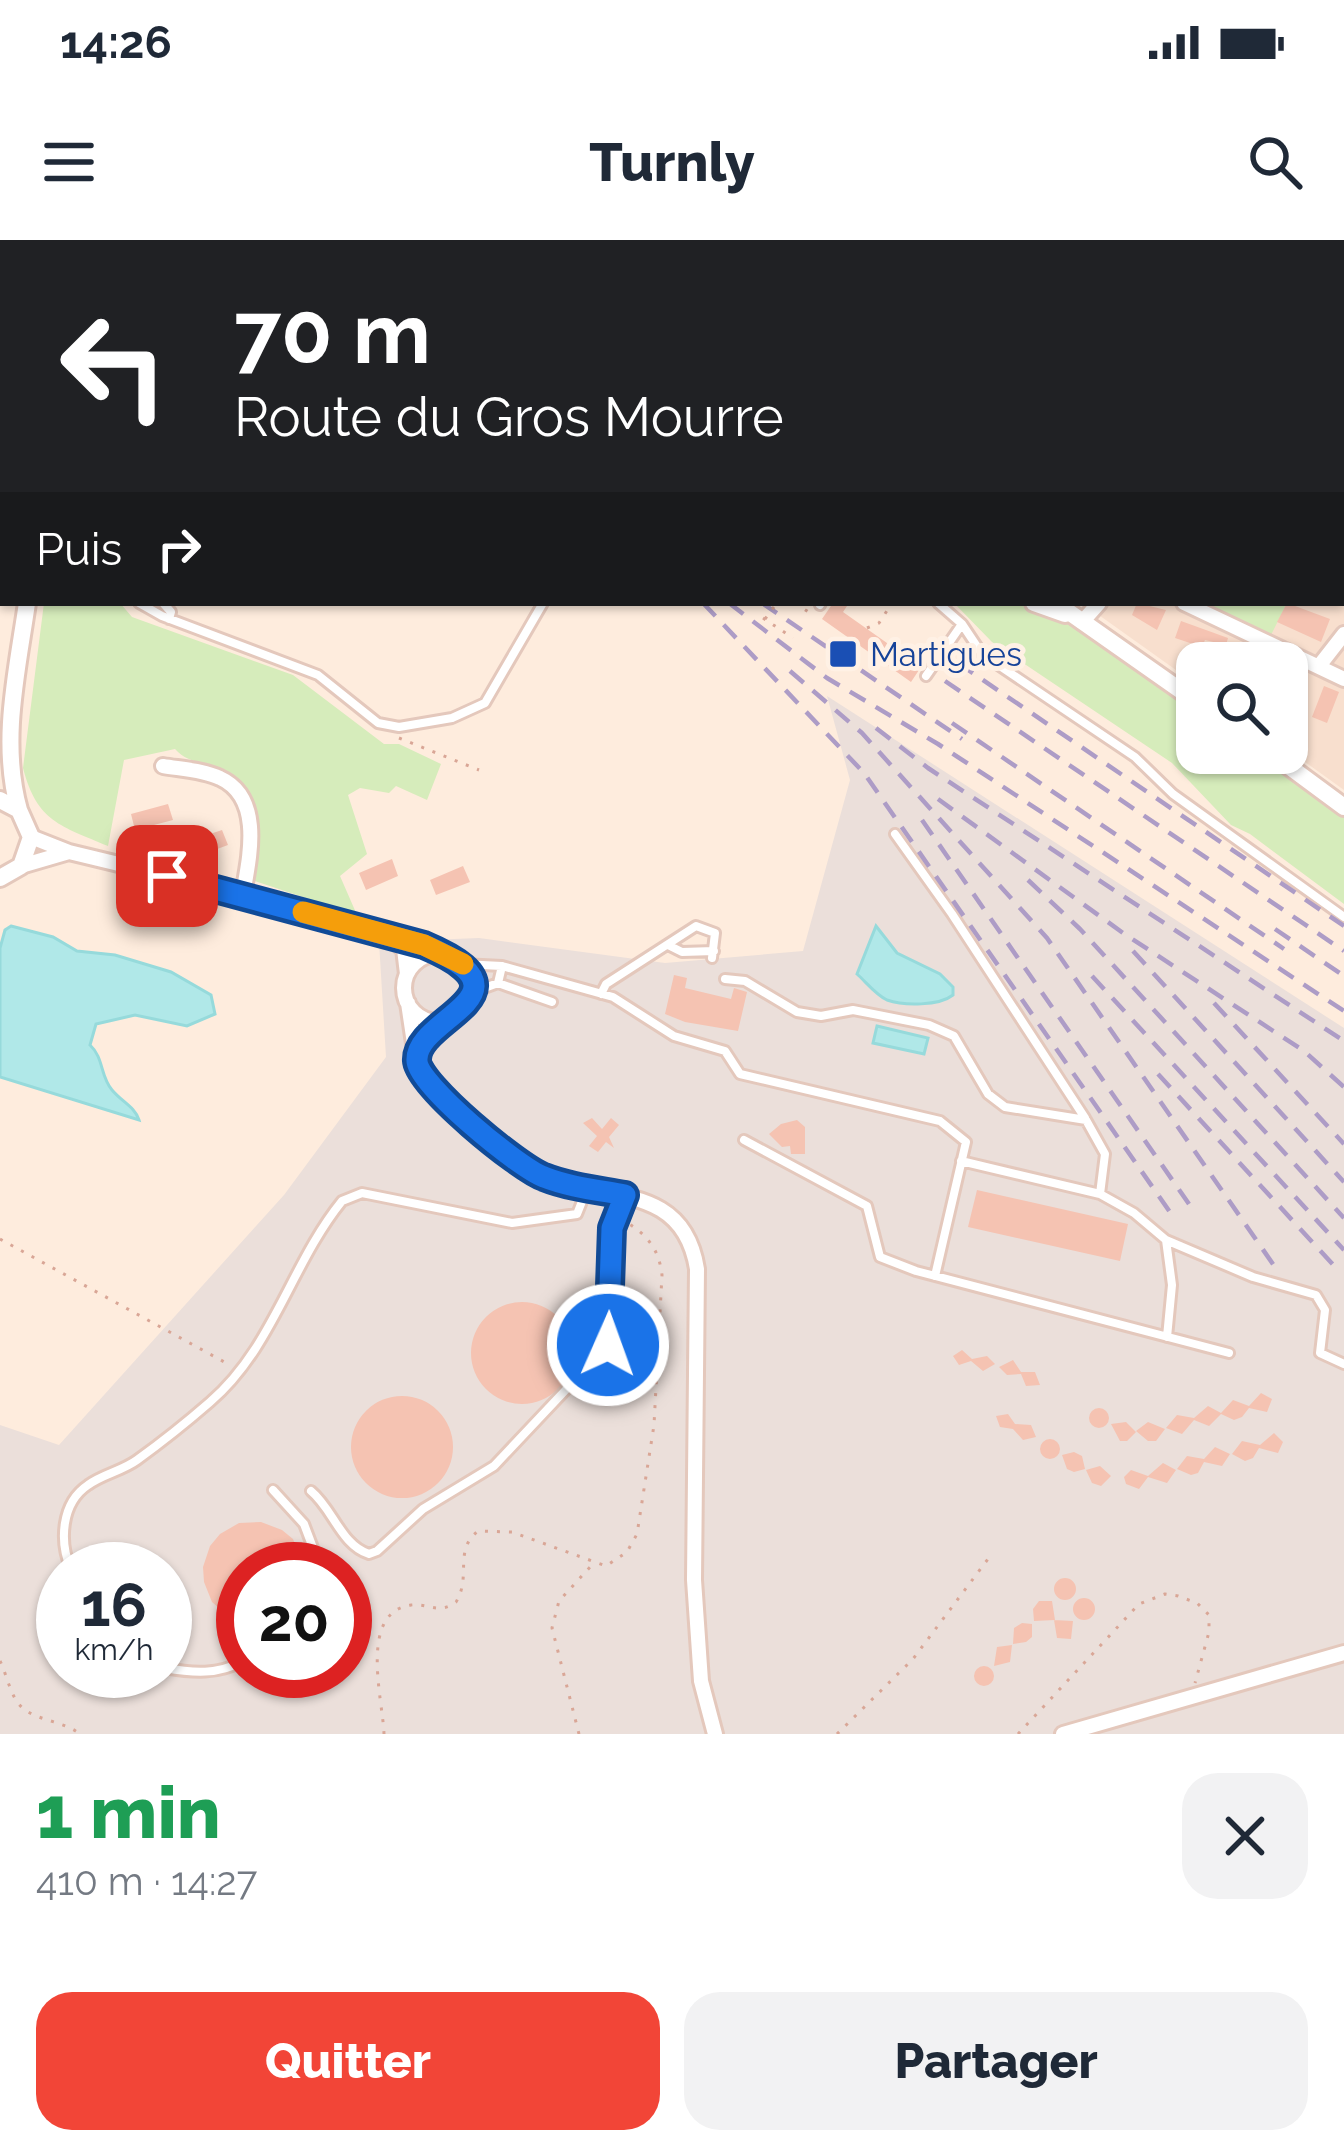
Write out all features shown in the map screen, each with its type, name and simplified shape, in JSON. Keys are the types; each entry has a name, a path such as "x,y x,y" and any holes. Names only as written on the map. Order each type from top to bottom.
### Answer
{"street":[{"path":"21,866 31,837 9,776 8,749 27,606"},
{"path":"1042,606 1082,622"},
{"path":"1060,606 1176,687"},
{"path":"1082,622 1096,606"},
{"path":"1190,606 1344,680"},
{"path":"1319,666 1344,634"},
{"path":"0,733 20,652"},
{"path":"163,766 216,776 239,795 250,831 242,894"},
{"path":"1299,774 1344,807"},
{"path":"0,800 19,809"},
{"path":"31,837 69,852 424,945 462,964 471,993 461,1012 442,1021 416,1057"},
{"path":"0,878 21,866 69,852"},
{"path":"389,937 404,949 407,974"},
{"path":"443,954 422,958 404,983 416,1057 428,1085 526,1168 553,1180 652,1203 674,1219 694,1257 695,1601 701,1681 716,1734"},
{"path":"408,1003 422,1017 442,1021"},
{"path":"1064,1734 1344,1653"}],"lane":[{"path":"145,606 318,675 378,723 399,727 452,718 485,703 541,606"},
{"path":"167,606 170,619"},
{"path":"941,606 962,624 982,654 1135,757 1173,794 1344,917"},
{"path":"926,676 962,624"},
{"path":"895,834 1086,1120 1105,1154 1100,1194"},
{"path":"601,994 606,984 687,931 705,926 717,937 713,955 682,952 668,945"},
{"path":"462,964 502,966 614,998 674,1036 725,1051 740,1074 940,1121 966,1142 935,1276"},
{"path":"498,983 502,966"},
{"path":"724,979 745,981 797,1012 821,1016 854,1010 929,1025 954,1036 988,1094 1005,1107 1086,1120"},
{"path":"471,993 498,983 552,1002"},
{"path":"744,1140 867,1207 880,1257 935,1276 1229,1353"},
{"path":"961,1161 1100,1194 1134,1213 1166,1240 1253,1277 1316,1294 1325,1310 1320,1353 1344,1364"},
{"path":"64,1542 76,1495 88,1484 133,1464 207,1405 239,1372 257,1349 335,1210 351,1195 362,1193 527,1224 577,1214 587,1187"},
{"path":"311,1491 352,1546 369,1553 423,1509 494,1466 608,1345 610,1248 625,1195"},
{"path":"1166,1240 1172,1285 1166,1337"},
{"path":"273,1490 304,1524 311,1542"}],"path":[{"path":"775,606 764,619 793,638"},
{"path":"799,606 811,614"},
{"path":"867,628 879,623 890,606"},
{"path":"378,723 392,736 479,770"},
{"path":"384,1734 376,1664 381,1628 411,1605 440,1610 456,1602 463,1591 466,1540 478,1531 512,1532 606,1566 627,1552 637,1534 654,1425 660,1258 641,1232 616,1216"},
{"path":"0,1239 239,1372"},
{"path":"838,1734 913,1659 991,1555"},
{"path":"579,1734 552,1628 559,1601 592,1564"},
{"path":"1018,1734 1020,1725 1138,1604 1165,1594 1197,1603 1209,1615 1209,1632 1195,1673 1197,1696"},
{"path":"0,1661 20,1707 80,1734"}],"shaded area":[{"path":"1086,606 1344,606 1344,790 1308,764 1308,642 1176,642 1176,670"},
{"path":"827,696 1344,1028 1344,1734 0,1734 0,1425 59,1445 284,1195 386,1057 379,942 479,938 665,963 803,951 850,780"}],"green space":[{"path":"44,606 123,606 132,617 293,675 384,744 399,744 441,764 427,800 396,786 389,793 360,788 348,795 367,854 340,876 357,915 252,880 252,817 242,789 218,769 175,749 124,760 108,846 53,820 36,800 23,768"},
{"path":"957,606 1035,609 1084,631 1132,662 1176,694 1176,767 992,642"},
{"path":"1208,606 1285,606 1271,635"},
{"path":"1182,774 1288,774 1344,815 1344,904 1250,834 1231,825"}],"water":[{"path":"11,926 53,937 77,951 115,955 171,972 211,995 215,1014 187,1026 135,1015 96,1024 90,1045 108,1085 139,1120 0,1077 0,948"},
{"path":"876,926 897,953 940,974 953,987 953,995 912,1004 887,1000 875,992 857,974"},
{"path":"877,1026 928,1038 924,1054 873,1043"}],"building":[{"path":"831,606 847,606 843,612 921,667 911,682 822,619"},
{"path":"1136,606 1166,610 1157,630 1132,615"},
{"path":"1285,606 1330,619 1321,642 1277,622"},
{"path":"1181,621 1228,638 1227,642 1187,642 1175,638"},
{"path":"1324,686 1339,692 1327,723 1312,717"},
{"path":"168,804 173,820 135,830 131,814"},
{"path":"222,830 228,845 193,858 186,842"},
{"path":"392,859 398,876 366,890 359,873"},
{"path":"463,866 470,882 436,895 430,880"},
{"path":"674,975 687,978 685,988 731,999 734,988 747,992 738,1031 665,1014"},
{"path":"592,1118 602,1129 611,1118 619,1125 609,1137 614,1148 606,1142 598,1152 589,1146 597,1136 583,1123"},
{"path":"797,1120 805,1127 805,1154 791,1154 790,1146 782,1147 769,1134"},
{"path":"977,1190 1128,1224 1120,1261 968,1227"},
{"path":"522,1302 541,1306 558,1317 569,1334 573,1353 569,1372 558,1389 541,1400 522,1404 503,1400 486,1389 475,1372 471,1353 475,1334 486,1317 503,1306"},
{"path":"962,1350 972,1359 987,1356 995,1364 983,1371 971,1361 959,1365 953,1356"},
{"path":"1013,1360 1021,1372 1035,1372 1040,1385 1026,1386 1021,1374 1007,1375 999,1367"},
{"path":"1261,1393 1272,1399 1267,1412 1249,1408 1234,1420 1221,1414 1209,1426 1194,1420 1182,1434 1166,1428 1177,1415 1194,1418 1208,1406 1221,1413 1233,1400 1249,1406"},
{"path":"402,1396 421,1400 438,1411 449,1428 453,1447 449,1466 438,1483 421,1494 402,1498 383,1494 366,1483 355,1466 351,1447 355,1428 366,1411 383,1400"},
{"path":"1099,1408 1109,1418 1099,1428 1089,1418"},
{"path":"1008,1414 1015,1424 1031,1425 1036,1437 1023,1440 1013,1429 1000,1427 996,1416"},
{"path":"1126,1422 1136,1432 1120,1441 1111,1424"},
{"path":"1148,1422 1165,1429 1156,1441 1136,1431"},
{"path":"1274,1433 1283,1442 1278,1453 1259,1448 1245,1461 1232,1454 1242,1441 1260,1445"},
{"path":"1050,1439 1060,1449 1050,1459 1040,1449"},
{"path":"1215,1447 1230,1454 1222,1466 1204,1462 1191,1475 1177,1469 1187,1456 1204,1459"},
{"path":"1062,1455 1082,1456 1085,1469 1067,1469"},
{"path":"1163,1463 1176,1470 1167,1483 1148,1477 1139,1489 1126,1484 1124,1477 1131,1470 1148,1476"},
{"path":"1100,1466 1111,1476 1101,1486 1092,1483 1086,1470"},
{"path":"261,1522 282,1530 294,1542 216,1542 216,1606 204,1582 203,1567 210,1546 239,1523"},
{"path":"1065,1578 1076,1589 1065,1600 1054,1589"},
{"path":"1084,1598 1095,1609 1084,1620 1073,1609"},
{"path":"1039,1601 1052,1601 1055,1620 1034,1621 1033,1609"},
{"path":"1054,1620 1073,1621 1071,1639 1057,1638"},
{"path":"1032,1624 1032,1637 1013,1644 1014,1628"},
{"path":"1012,1645 1010,1662 994,1666 997,1647"},
{"path":"984,1666 994,1676 984,1686 974,1676"}],"railway":[{"path":"706,606 864,773 1172,1215"},
{"path":"733,606 827,678 938,744 1344,1011"},
{"path":"766,606 962,739"},
{"path":"958,663 1344,926"},
{"path":"790,671 862,733 1047,938 1275,1267"},
{"path":"945,681 1344,951"},
{"path":"952,723 1284,949"},
{"path":"876,728 928,768 1344,1041"},
{"path":"938,799 1123,933 1304,1051 1344,1087"},
{"path":"922,820 1189,1204"},
{"path":"1028,880 1080,929 1344,1218"},
{"path":"1275,929 1344,976"},
{"path":"1133,951 1344,1182"},
{"path":"1092,976 1344,1250"},
{"path":"1214,1003 1344,1144"},
{"path":"1158,1074 1337,1269"}],"slow traffic":[{"path":"303,912 424,945 463,964"}],"place":[{"name":"Martigues","path":"843,654"}],"route":[{"path":"167,876 424,945 462,964 471,982 468,1004 442,1021 421,1045 416,1057 422,1078 513,1159 539,1176 625,1195 612,1228 608,1345"}]}
